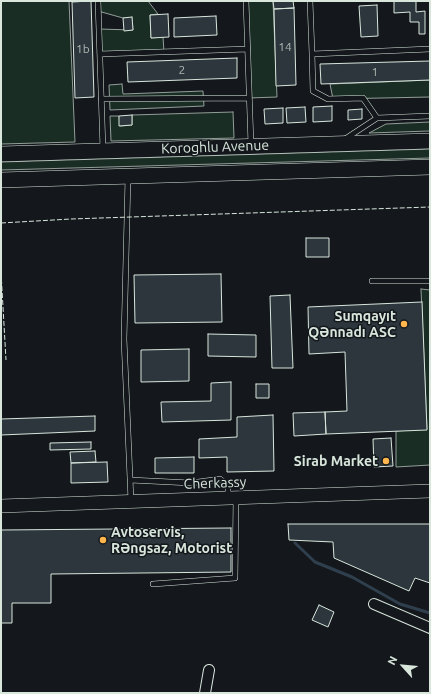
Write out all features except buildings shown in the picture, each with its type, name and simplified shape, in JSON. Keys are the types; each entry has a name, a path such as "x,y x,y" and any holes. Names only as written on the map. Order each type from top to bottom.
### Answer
{"main road":[{"name":"Koroghlu Avenue","path":"1,154 430,141"},
{"name":"Koroghlu Avenue","path":"1,180 430,167"}],"street":[{"name":"Cherkassy","path":"1,506 430,491"},
{"path":"374,604 430,628"},
{"path":"205,693 209,670"}],"lane":[{"path":"98,1 103,151"},
{"path":"246,1 251,146"},
{"path":"310,1 313,91 328,99 363,98 377,118"},
{"path":"100,54 248,49"},
{"path":"312,54 430,49"},
{"path":"101,100 249,98"},
{"path":"338,144 377,118 430,116"},
{"path":"128,176 124,339 131,502"},
{"path":"372,281 430,281"},
{"path":"130,480 191,483 220,479 228,486 232,498 235,578 153,584"}],"green space":[{"path":"1,1 69,1 75,142 1,144"},
{"path":"98,1 148,1 158,14 150,15 151,38 163,37 164,52 100,54 99,29 133,30 132,18 123,18 98,11"},
{"path":"246,1 273,1 277,97 249,98"},
{"path":"430,80 430,97 333,99 330,84"},
{"path":"122,84 123,94 203,91 204,106 110,110 109,85"},
{"path":"233,112 234,138 111,141 110,116 119,116 120,126 132,125 132,115"},
{"path":"430,122 430,131 369,133 386,124"},
{"path":"430,149 430,158 1,170 1,162"},
{"path":"421,289 430,290 430,465 396,467 396,431 427,429"}],"waterway":[{"path":"295,543 315,562 352,577 400,604 430,613"}],"fence":[{"path":"1,223 71,219 430,207"},
{"path":"1,272 6,360"}],"place":[{"name":"Sumqayıt Qənnadı ASC","path":"404,324"},
{"name":"Sirab Market","path":"386,461"},
{"name":"Avtoservis, Rəngsaz, Motorist","path":"103,540"}]}
